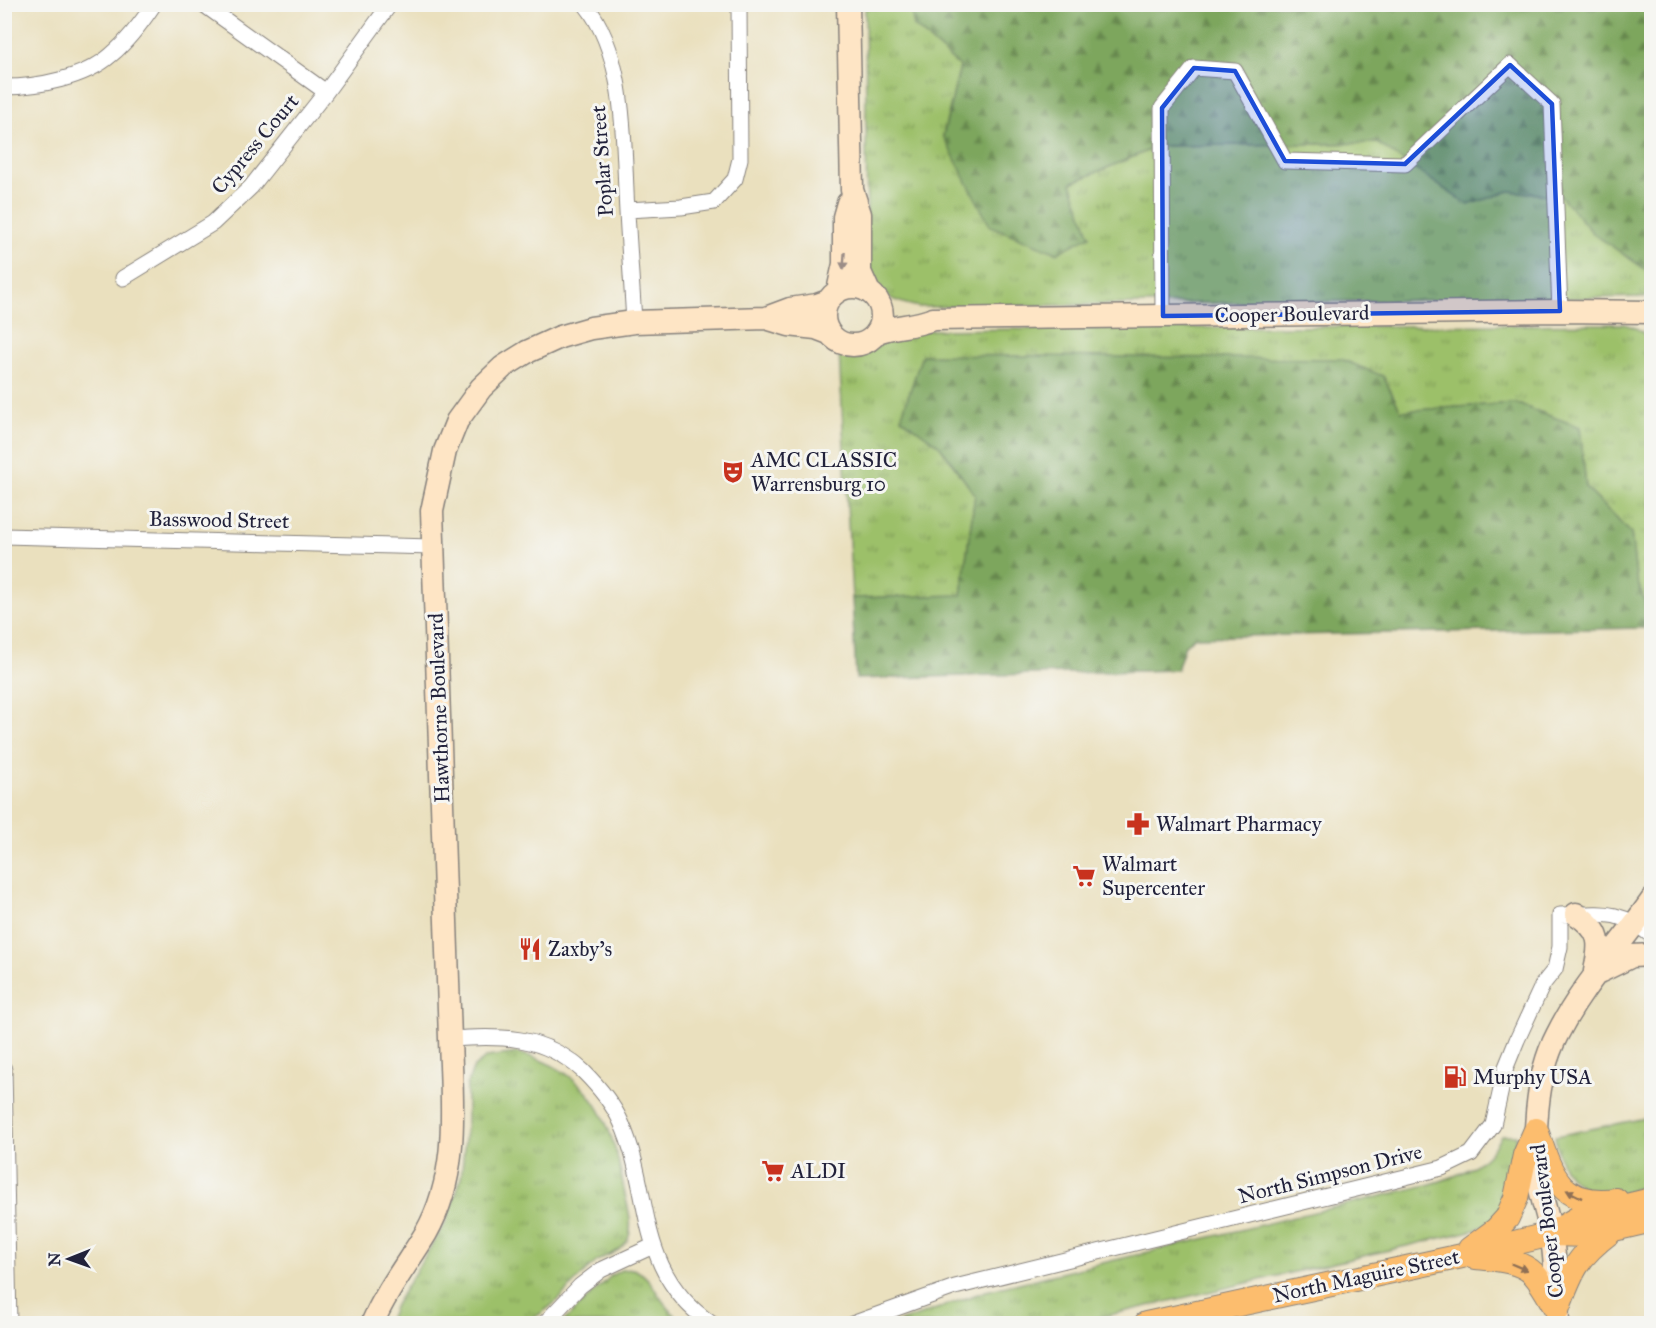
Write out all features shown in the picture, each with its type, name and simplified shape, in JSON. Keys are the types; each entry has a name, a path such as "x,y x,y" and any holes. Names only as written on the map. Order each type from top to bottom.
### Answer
{"main road":[{"path":"1536,1130 1549,1170 1563,1188 1578,1197 1598,1202 1652,1199"},
{"path":"1462,1256 1496,1230 1507,1218 1516,1198 1525,1155 1536,1130"},
{"name":"North Maguire Street","path":"1551,1234 1580,1217 1652,1199"},
{"name":"North Maguire Street","path":"1146,1323 1462,1256 1551,1234 1588,1235 1652,1220"},
{"path":"1558,1317 1571,1272 1582,1257 1614,1229"},
{"path":"1462,1256 1502,1260 1533,1273 1558,1317"}],"street":[{"path":"4,87 49,82 81,73 110,56 154,4"},
{"path":"203,4 326,92"},
{"name":"Cypress Court","path":"123,278 213,223 251,187 326,92 390,4"},
{"name":"Poplar Street","path":"585,4 594,16 609,49 616,79 624,145 634,322"},
{"path":"627,210 681,207 714,202 735,180 740,159 739,4"},
{"path":"848,4 852,190 860,214 860,272 882,313 878,332 863,344 854,346 844,344 829,333 824,317 844,264 844,217 852,190"},
{"path":"1163,316 1162,108 1194,68 1235,71 1285,161 1405,164 1510,65 1552,104 1560,311"},
{"path":"833,296 854,287 872,294"},
{"name":"Cooper Boulevard","path":"872,294 900,310 933,319 1560,311 1652,312"},
{"name":"Hawthorne Boulevard","path":"766,318 789,309 817,305 833,296"},
{"name":"Hawthorne Boulevard","path":"372,1323 440,1204 449,1168 452,1127 450,1039 432,511 445,451 457,421 481,388 502,367 527,352 560,337 591,328 634,322 766,318 789,325 816,328 829,333"},
{"name":"Cooper Boulevard","path":"878,332 890,328 918,326 933,319"},
{"name":"Basswood Street","path":"4,536 433,547"},
{"name":"Cooper Boulevard","path":"1558,1317 1551,1234 1540,1188 1537,1162 1536,1130 1545,1070 1555,1038 1572,1007 1594,974 1643,930 1652,900"},
{"path":"1576,914 1614,914 1643,930"},
{"path":"1576,914 1591,923 1600,943 1594,974"},
{"name":"North Simpson Drive","path":"852,1323 955,1287 1406,1178 1442,1168 1471,1154 1493,1125 1504,1077 1517,1040 1543,984 1555,969 1560,947 1560,915 1576,914"},
{"path":"1594,974 1632,956 1652,955"},
{"path":"450,1039 479,1036 532,1042 552,1049 576,1065 595,1083 611,1103 621,1123 636,1170 653,1246 661,1266 679,1294 698,1314 712,1323"},
{"path":"4,1069 9,1323"},
{"path":"544,1323 580,1286 601,1270 653,1246"}],"highlighted area":[{"path":"1510,65 1552,104 1560,311 1163,316 1162,108 1194,68 1235,71 1285,161 1405,164"}],"green space":[{"path":"865,5 910,5 914,26 960,67 943,136 1071,183 1159,146 1377,143 1468,205 1509,191 1561,196 1594,234 1651,273 1651,297 919,307 903,303 882,292 872,276 870,265 867,236"},
{"path":"910,5 1651,5 1651,273 1594,234 1561,196 1509,191 1468,205 1377,143 1159,146 1071,183 1090,236 1057,253 990,226 943,136 960,67 914,26"},
{"path":"1623,324 1639,330 1650,342 1651,628 1642,628 1648,611 1636,577 1631,533 1586,488 1580,427 1515,403 1401,411 1383,376 902,418 940,446 975,495 961,596 852,598 839,352 853,354 866,352 887,339 929,330"},
{"path":"922,355 1341,359 1383,376 1401,411 1515,403 1580,427 1586,488 1631,533 1636,577 1648,611 1642,628 1196,637 1185,645 1177,670 856,679 852,598 961,595 975,495 940,446 901,418"},
{"path":"518,1053 543,1061 564,1072 595,1102 613,1142 619,1165 630,1221 628,1239 619,1249 592,1265 548,1308 523,1323 387,1324 395,1305 446,1222 461,1179 467,1120 467,1084 474,1067 487,1057"},
{"path":"1651,1117 1651,1185 1603,1194 1579,1185 1568,1174 1560,1160 1555,1136"},
{"path":"1501,1135 1516,1135 1510,1196 1497,1215 1475,1230 1075,1323 895,1324 986,1291 1438,1182 1460,1174 1480,1162"},
{"path":"633,1269 646,1277 666,1306 686,1323 562,1323 612,1275 621,1270"}],"place":[{"name":"AMC CLASSIC Warrensburg 10","path":"733,472"},
{"name":"Walmart Pharmacy","path":"1138,824"},
{"name":"Walmart Supercenter","path":"1084,876"},
{"name":"Zaxby's","path":"530,949"},
{"name":"Murphy USA","path":"1455,1077"},
{"name":"ALDI","path":"773,1171"}]}
